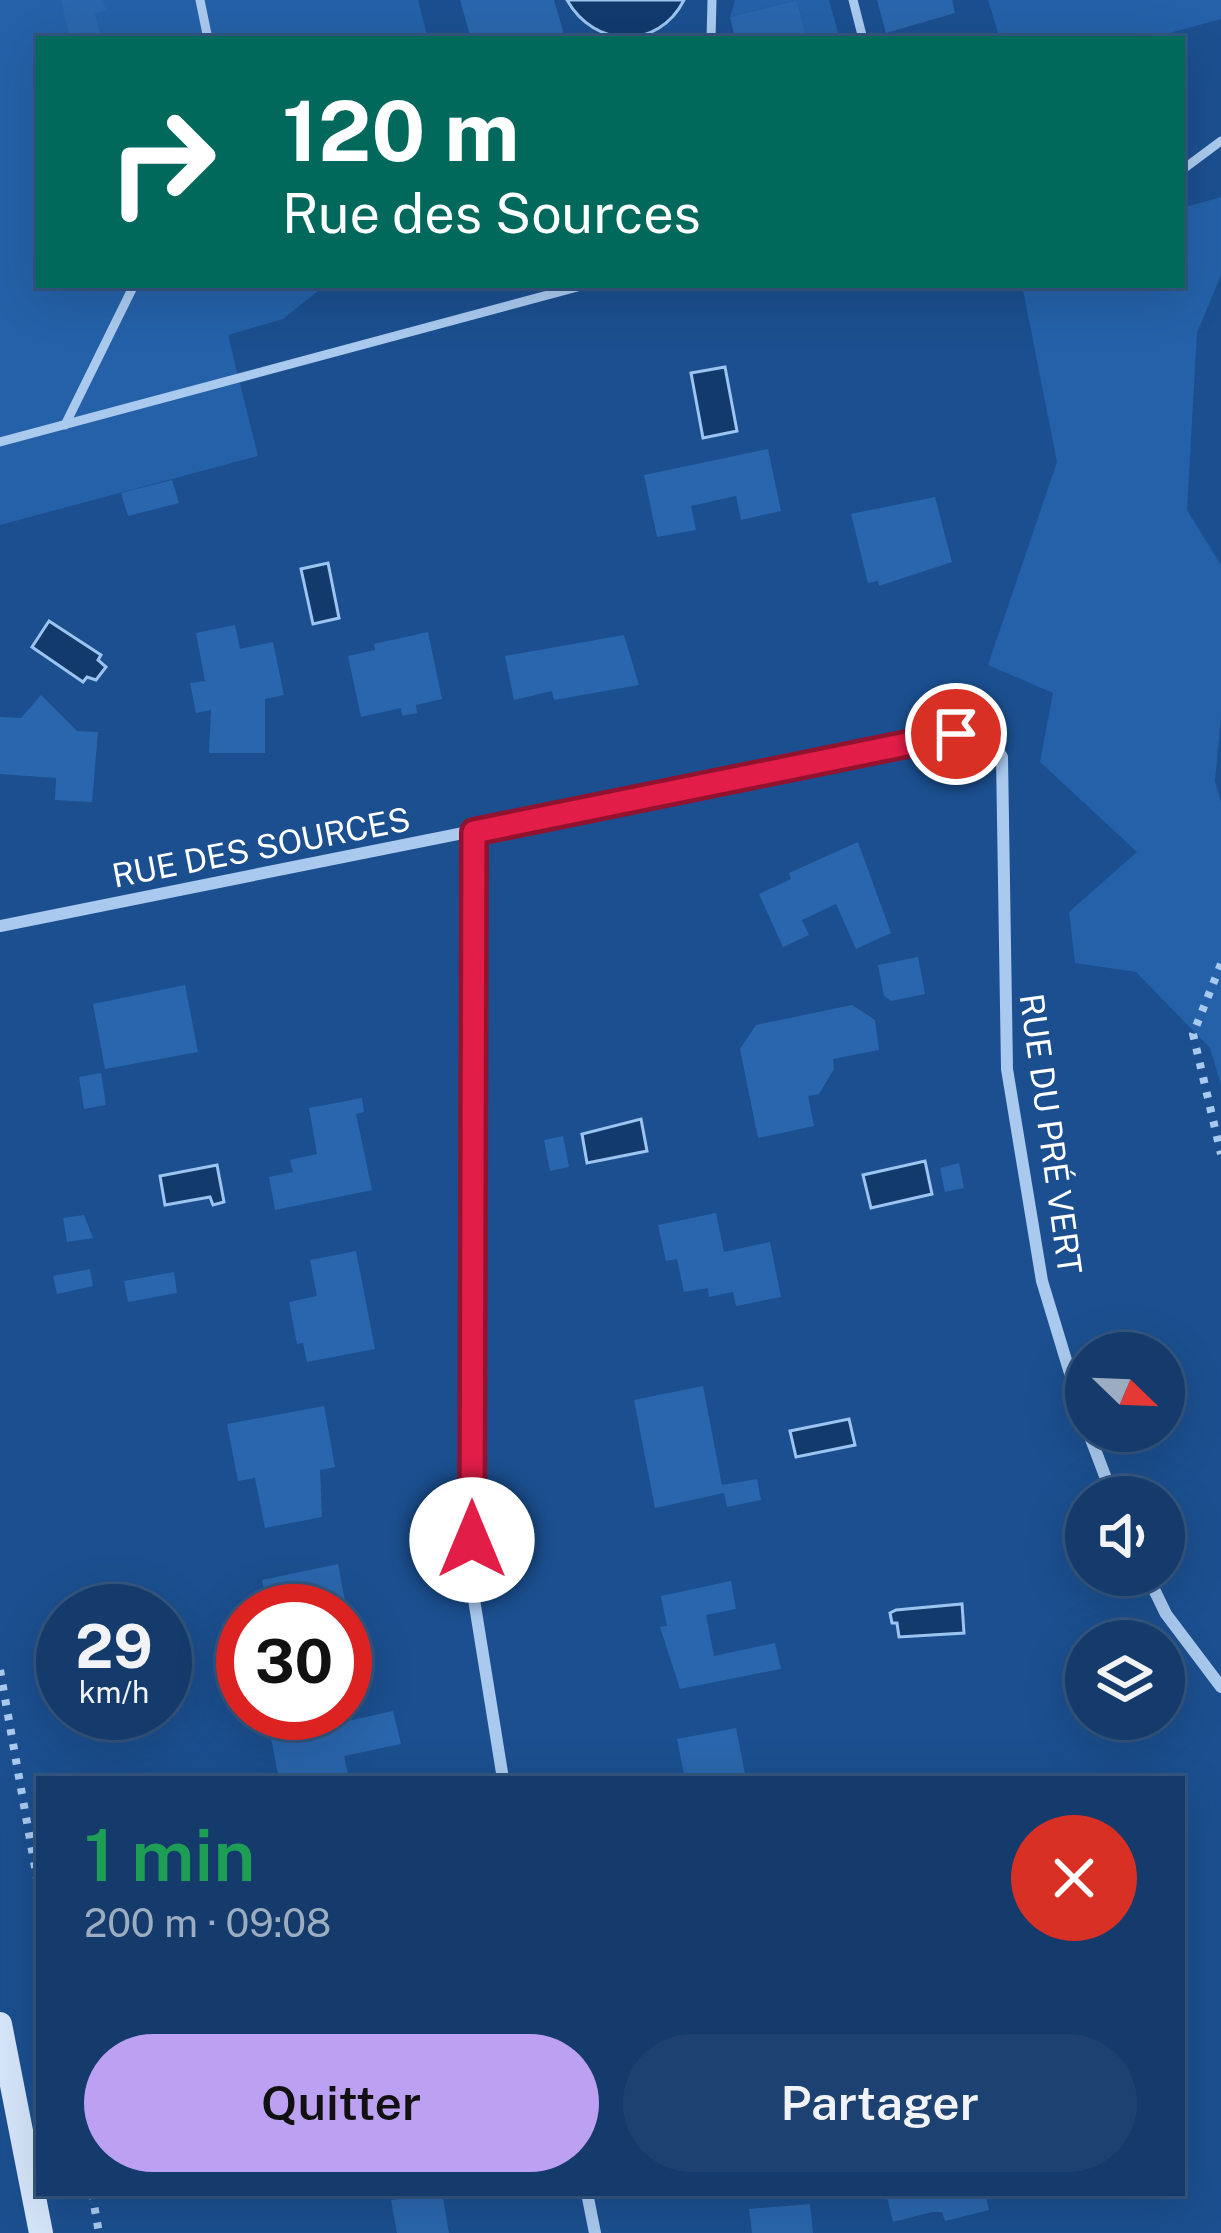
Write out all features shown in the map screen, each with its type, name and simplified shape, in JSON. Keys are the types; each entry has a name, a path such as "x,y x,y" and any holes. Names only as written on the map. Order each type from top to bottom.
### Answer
{"main road":[{"path":"0,2024 41,2233"}],"street":[{"name":"RUE DES SOURCES","path":"0,926 956,734"},
{"name":"RUE DU PRÉ VERT","path":"956,734 991,740 1002,757 1002,1002 1007,1069 1042,1282 1065,1357"},
{"path":"474,832 469,1121 472,1587 503,1776"},
{"path":"1158,1596 1221,1687"},
{"path":"588,2196 595,2233"}],"lane":[{"path":"200,0 207,36"},
{"path":"711,36 712,0"},
{"path":"853,0 862,36"},
{"path":"1185,168 1221,141"},
{"path":"65,425 133,288"},
{"path":"0,442 574,288"}],"path":[{"path":"1221,964 1193,1034 1221,1154"},
{"path":"0,1670 36,1873"},
{"path":"93,2196 99,2233"}],"shaded area":[{"path":"0,0 418,0 427,36 36,36 36,288 322,288 283,319 228,335 258,456 0,525"},
{"path":"567,0 684,0 673,17 643,35 609,35 579,16"},
{"path":"735,0 797,0 730,17"},
{"path":"797,0 829,0 839,36 806,36"},
{"path":"988,0 1221,0 1221,19 1159,36 999,36"},
{"path":"1221,197 1221,275 1197,333 1187,510 1221,565 1221,718 1215,781 1221,802 1221,1085 1210,1048 1136,972 1075,963 1069,912 1137,852 1040,762 1053,693 988,665 1057,462 1023,288 1185,288 1185,207"},
{"path":"725,367 737,431 703,438 691,373"},
{"path":"328,563 339,618 313,624 301,569"},
{"path":"49,621 101,655 98,660 106,667 96,680 87,677 83,682 32,647"},
{"path":"641,1119 647,1151 587,1163 582,1134"},
{"path":"925,1161 932,1194 871,1208 863,1175"},
{"path":"217,1165 224,1202 213,1205 210,1197 165,1205 160,1176"},
{"path":"849,1419 855,1445 796,1457 790,1431"},
{"path":"962,1604 964,1633 899,1637 890,1613 896,1610"}],"building":[{"path":"61,0 103,0 106,10 95,13 100,36 69,36"},
{"path":"460,0 554,0 564,36 470,36"},
{"path":"797,0 806,36 734,36 730,17"},
{"path":"877,0 952,0 955,13 886,33"},
{"path":"768,449 781,511 741,520 736,496 691,506 696,530 657,537 644,475"},
{"path":"172,480 179,503 128,516 121,493"},
{"path":"935,497 952,562 879,586 878,581 868,583 851,514"},
{"path":"235,625 240,649 273,642 284,695 265,699 265,753 209,753 211,710 196,713 190,683 205,681 196,633"},
{"path":"428,632 442,699 416,705 417,713 402,716 401,708 361,717 348,656 375,650 374,644"},
{"path":"624,635 639,685 554,700 552,691 514,700 505,656"},
{"path":"41,695 77,731 98,732 92,802 55,800 56,778 0,774 0,717 21,718"},
{"path":"858,842 891,933 856,949 836,904 802,920 809,935 783,947 759,894 791,879 789,873"},
{"path":"918,957 925,994 891,1001 884,996 878,965"},
{"path":"185,985 198,1052 105,1069 93,1004"},
{"path":"852,1005 875,1020 879,1050 833,1059 834,1069 819,1094 808,1096 814,1126 758,1138 740,1049 756,1025"},
{"path":"101,1073 106,1105 84,1109 79,1077"},
{"path":"362,1098 364,1112 356,1114 372,1190 275,1210 269,1177 293,1172 290,1160 317,1154 309,1108"},
{"path":"563,1136 569,1167 550,1171 544,1140"},
{"path":"959,1163 964,1188 945,1192 940,1168"},
{"path":"716,1213 724,1252 770,1242 781,1297 736,1306 733,1292 709,1297 708,1288 684,1292 677,1259 666,1261 658,1225"},
{"path":"84,1215 93,1238 67,1242 63,1218"},
{"path":"356,1251 375,1349 307,1362 303,1343 297,1344 289,1302 317,1296 310,1260"},
{"path":"90,1269 93,1286 57,1294 53,1276"},
{"path":"174,1272 177,1293 128,1302 124,1281"},
{"path":"703,1386 722,1485 757,1479 761,1500 727,1507 724,1493 655,1508 634,1400"},
{"path":"324,1406 335,1467 320,1470 322,1517 265,1528 255,1478 238,1481 227,1424"},
{"path":"338,1564 342,1584 263,1584 262,1580"},
{"path":"731,1581 736,1609 706,1615 714,1656 775,1643 781,1669 680,1689 660,1627 667,1626 661,1596"},
{"path":"393,1711 401,1744 344,1756 348,1776 278,1776 271,1740 372,1740 372,1716"},
{"path":"736,1728 745,1776 684,1776 677,1739"},
{"path":"443,2196 449,2233 397,2233 391,2200"},
{"path":"887,2196 986,2196 989,2210 945,2221 942,2212 932,2212 893,2222"},
{"path":"810,2204 813,2233 752,2233 749,2209"}],"route":[{"path":"472,1540 469,1121 474,832 956,734"}]}
